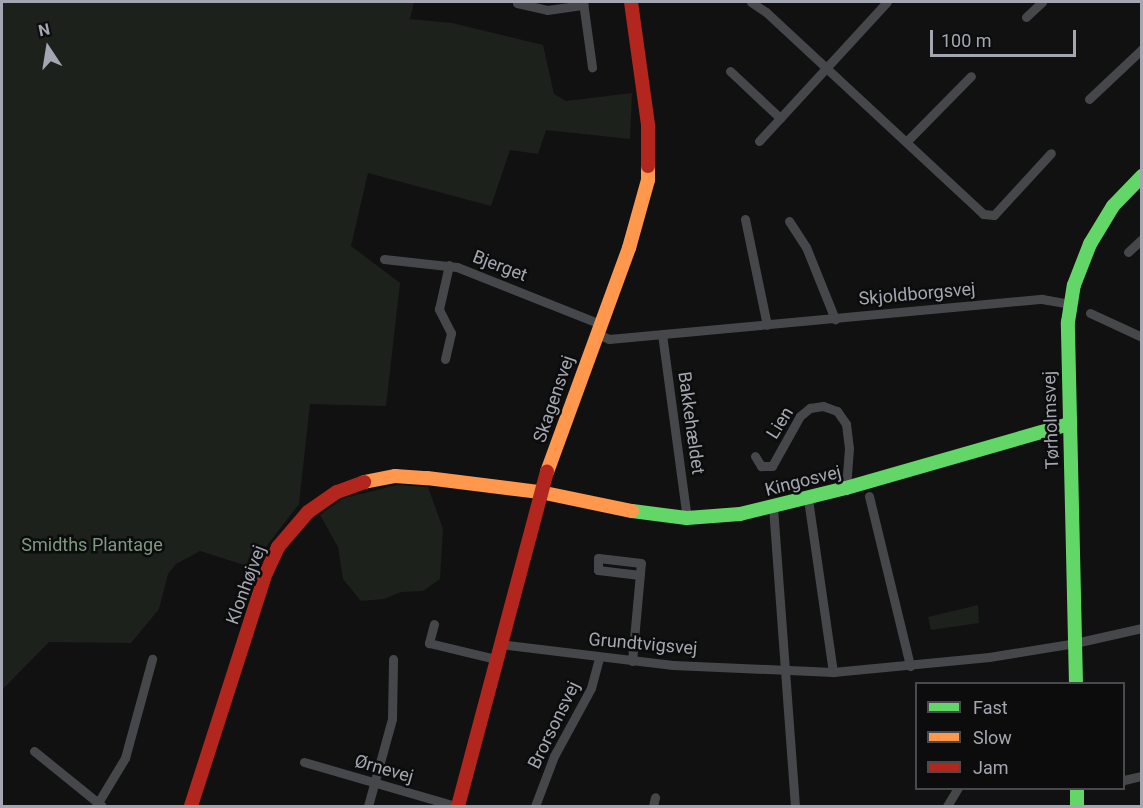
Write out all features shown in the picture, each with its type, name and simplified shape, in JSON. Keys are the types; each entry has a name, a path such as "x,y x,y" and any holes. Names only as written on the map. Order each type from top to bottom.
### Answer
{"street":[{"name":"Skagensvej","path":"456,807 540,492 629,248 648,180 648,125 631,2"},
{"path":"751,2 907,141 983,214 994,215 1051,153"},
{"path":"759,141 887,2"},
{"path":"1026,17 1042,2"},
{"path":"517,3 547,10 583,3 592,67"},
{"path":"1089,99 1142,49"},
{"path":"730,71 780,118"},
{"path":"907,141 971,76"},
{"name":"Tørholmsvej","path":"1076,682 1067,350 1070,304 1084,258 1097,231 1117,201 1142,176"},
{"path":"745,219 766,325"},
{"path":"789,221 806,247 835,319"},
{"path":"1128,252 1142,239"},
{"name":"Bjerget","path":"384,259 449,265 598,329"},
{"path":"445,358 451,333 440,309 449,265"},
{"name":"Skjoldborgsvej","path":"598,329 609,339 1042,299 1070,304"},
{"path":"1090,313 1142,337"},
{"name":"Bakkehældet","path":"662,334 687,518"},
{"name":"Lien","path":"755,456 761,466 772,466 800,416 810,408 822,406 837,411 846,424 849,448 846,488"},
{"name":"Kingosvej","path":"540,492 642,513 687,518 740,514 808,499 1069,424"},
{"name":"Klonhøjvej","path":"191,807 266,573 278,547 308,512 337,492 362,482 395,476 540,492"},
{"path":"869,496 910,666"},
{"path":"808,499 833,672"},
{"path":"773,507 795,807"},
{"path":"632,661 640,575"},
{"path":"434,624 429,643 495,659"},
{"name":"Grundtvigsvej","path":"499,644 632,661 833,672 910,666 1075,643 1142,628"},
{"name":"Brorsonsvej","path":"535,807 554,756 591,688 599,658"},
{"path":"34,751 99,805 125,758 152,659"},
{"path":"368,807 392,719 393,659"},
{"name":"Ørnevej","path":"304,762 456,807"},
{"path":"1125,780 1142,776"},
{"path":"947,807 957,790"},
{"path":"1077,790 1077,807"}],"green space":[{"name":"Smidths Plantage","path":"2,2 414,2 410,19 452,23 543,45 554,94 566,101 632,93 630,139 546,130 538,154 510,150 491,206 368,173 351,246 400,283 386,406 310,404 299,504 265,548 257,569 200,551 176,564 168,574 159,609 131,643 49,642 2,690"},
{"path":"397,485 428,487 443,529 440,579 423,591 401,592 384,599 361,601 343,579 338,547 320,515 344,498"},
{"path":"978,605 979,623 931,630 928,617"}],"traffic: fast":[{"path":"1076,682 1068,322 1074,285 1090,244 1113,206 1142,176"},
{"path":"632,511 687,518 740,514 846,488 1069,424"},
{"path":"1077,790 1077,806"}],"traffic: slow":[{"path":"547,472 629,248 648,180 648,166"},
{"path":"364,482 395,476 427,478 540,492 632,511"}],"traffic: jam":[{"path":"631,2 648,125 648,166"},
{"path":"458,806 547,472"},
{"path":"191,806 266,573 278,547 308,512 337,492 364,482"}]}
